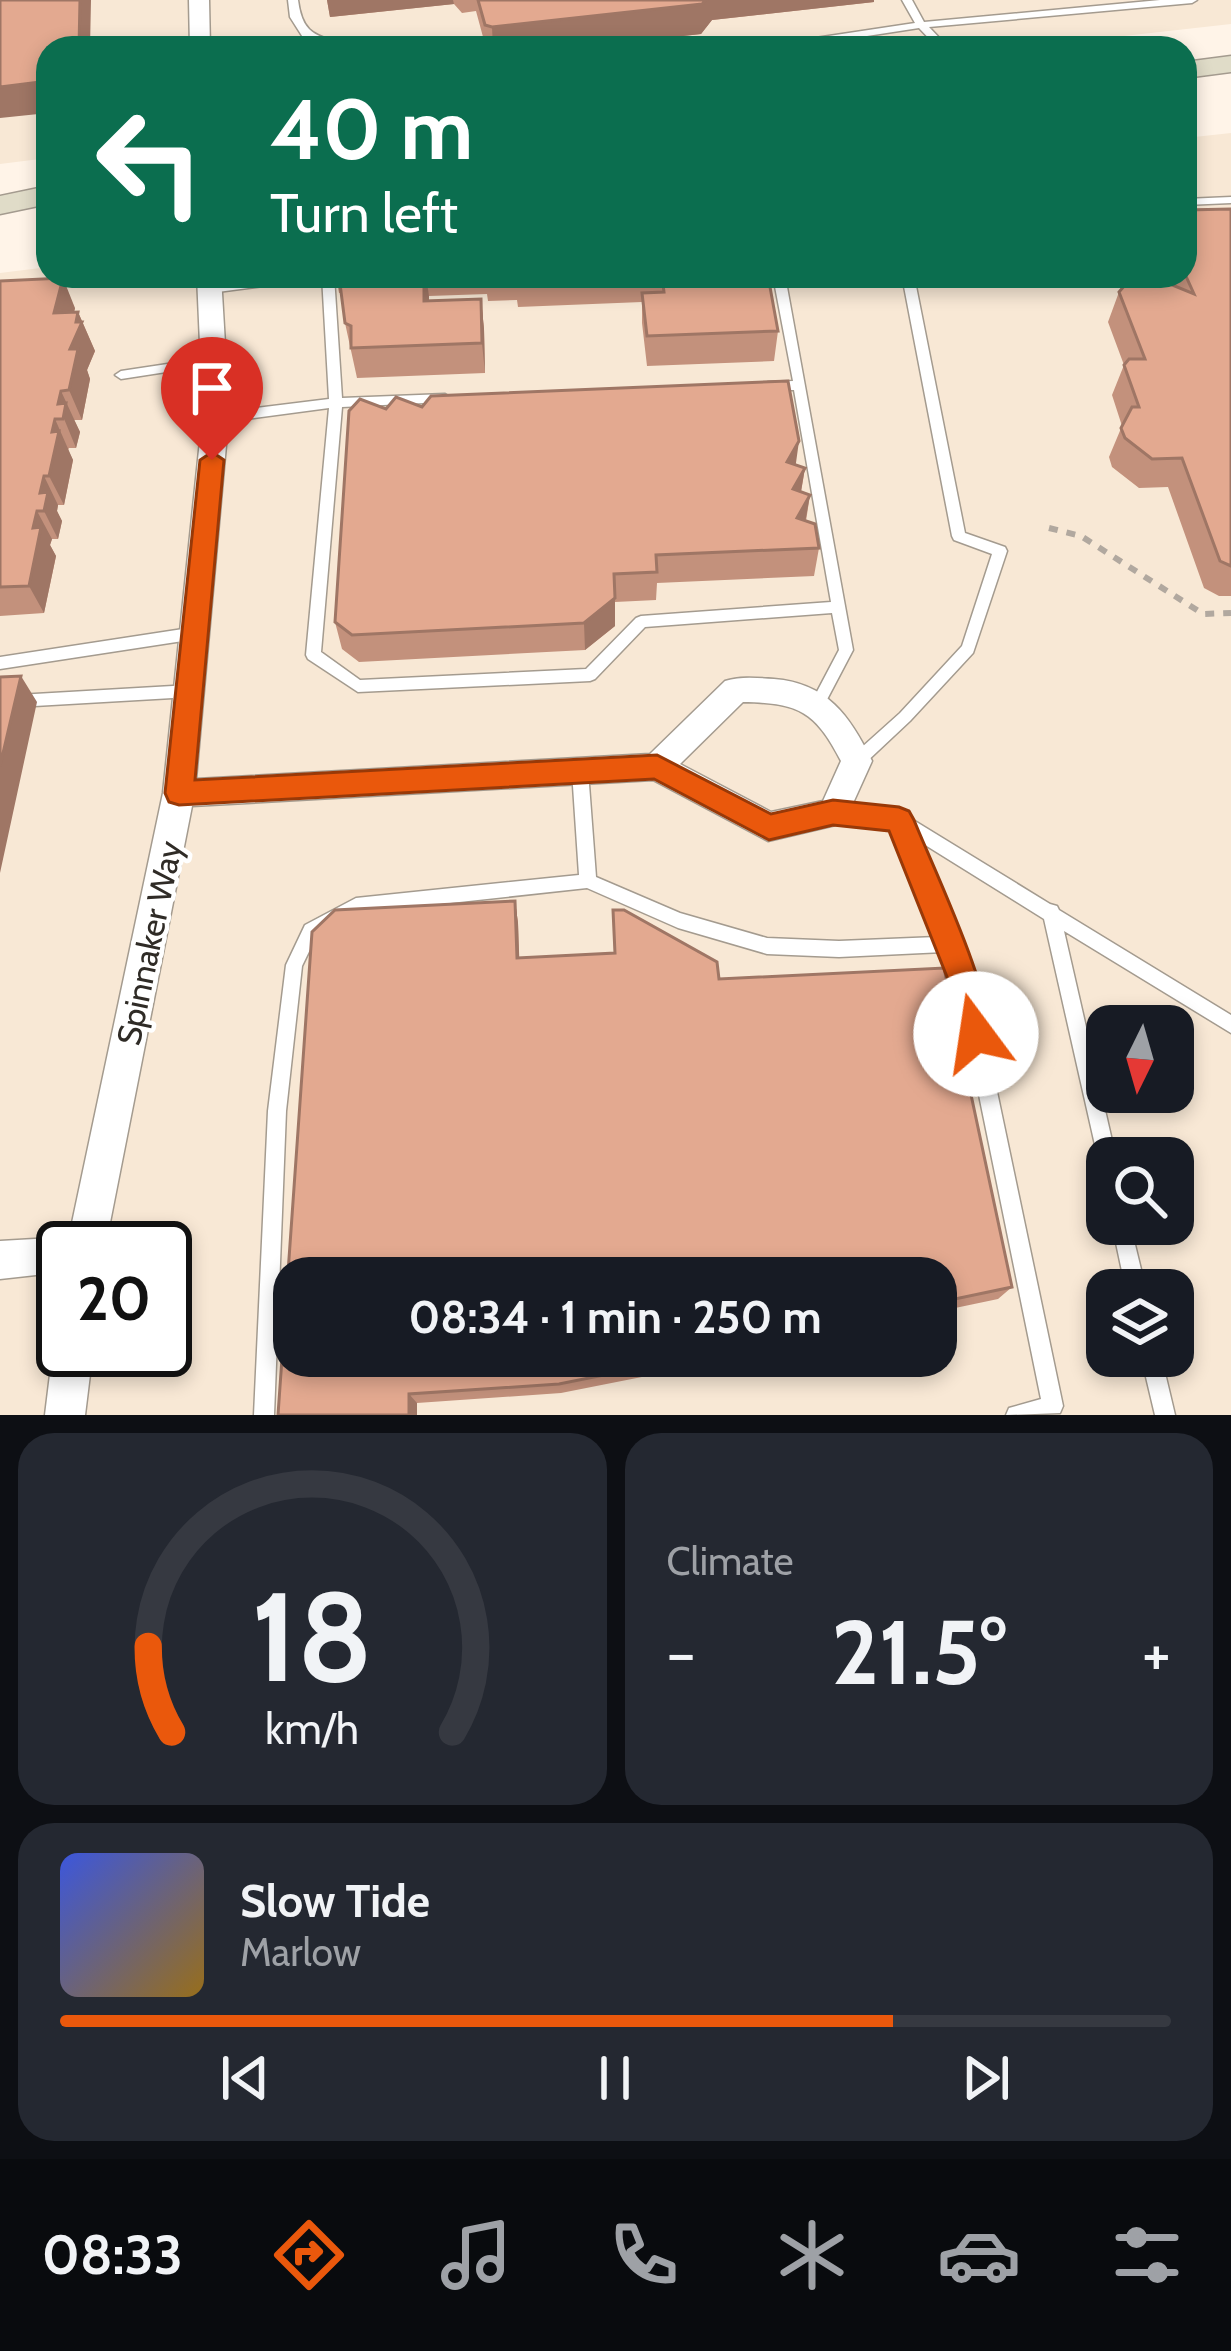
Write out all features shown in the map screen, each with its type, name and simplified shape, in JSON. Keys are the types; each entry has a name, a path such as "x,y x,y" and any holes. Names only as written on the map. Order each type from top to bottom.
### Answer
{"main road":[{"path":"1197,68 1231,64"},
{"path":"0,205 36,198"},
{"path":"0,218 36,217"}],"street":[{"path":"199,0 200,36"},
{"name":"Spinnaker Way","path":"92,1221 179,793 216,418 210,288"},
{"path":"179,793 657,767 769,827 833,812 857,761 835,716 792,690 736,689 657,767"},
{"path":"0,1260 36,1256"},
{"path":"64,1415 69,1377"}],"lane":[{"path":"292,0 295,17 307,36"},
{"path":"907,0 931,36"},
{"path":"852,36 1192,0"},
{"path":"921,26 922,36"},
{"path":"1197,201 1231,200"},
{"path":"329,288 336,403 313,655 358,686 590,675 641,622 838,607"},
{"path":"781,288 846,650 817,705"},
{"path":"857,761 968,649 1000,550 959,536 910,288"},
{"path":"121,375 214,362"},
{"path":"754,387 800,385"},
{"path":"216,418 336,403 452,398"},
{"path":"0,663 196,633"},
{"path":"0,702 190,692"},
{"path":"580,771 588,881"},
{"path":"833,812 899,820 1231,1025"},
{"path":"899,820 966,987 1054,1411 1016,1415"},
{"path":"264,1415 277,1111 293,965 311,930 356,906 588,881 678,920 767,946 838,949 949,944"},
{"path":"1051,911 1102,1137"},
{"path":"1156,1377 1165,1415"}],"path":[{"path":"1048,528 1081,536 1203,614 1231,614"}],"shaded area":[{"path":"0,0 1231,0 1231,24 1124,36 36,36 36,160 0,164"},
{"path":"1231,133 1231,1415 0,1415 0,273 36,268 36,288 1197,288 1197,137"}],"building":[{"path":"0,0 80,0 79,36 36,36 36,82 0,87"},
{"path":"478,0 706,0 492,27 485,25"},
{"path":"1231,209 1231,566 1220,561 1182,458 1152,459 1125,438 1121,428 1132,407 1139,407 1124,365 1129,359 1145,359 1119,292 1122,288 1180,288 1194,294 1197,210"},
{"path":"36,279 36,288 60,288 54,313 78,312 76,322 82,322 70,349 78,349 69,390 61,391 58,404 66,403 63,419 55,419 52,432 59,431 49,476 44,476 40,493 48,492 44,511 37,511 33,528 41,527 29,586 0,587 0,281"},
{"path":"341,288 424,288 424,301 481,299 482,343 351,348 351,326 345,323"},
{"path":"664,288 770,288 778,331 647,336 642,293 664,292"},
{"path":"788,381 799,441 787,462 805,468 793,489 810,495 797,518 815,524 819,548 656,555 657,572 614,574 615,598 584,623 352,635 335,622 349,411 360,399 386,409 396,397 422,407 431,396"},
{"path":"21,676 0,766 0,677"},
{"path":"515,901 517,958 615,953 613,910 624,910 717,962 719,979 944,968 1012,1287 957,1299 957,1257 289,1257 312,932 335,910"},
{"path":"281,1377 594,1377 559,1384 409,1394 409,1415 278,1415"}],"route":[{"path":"212,460 179,793 657,767 769,827 833,812 899,820 966,987 976,1034"}]}
